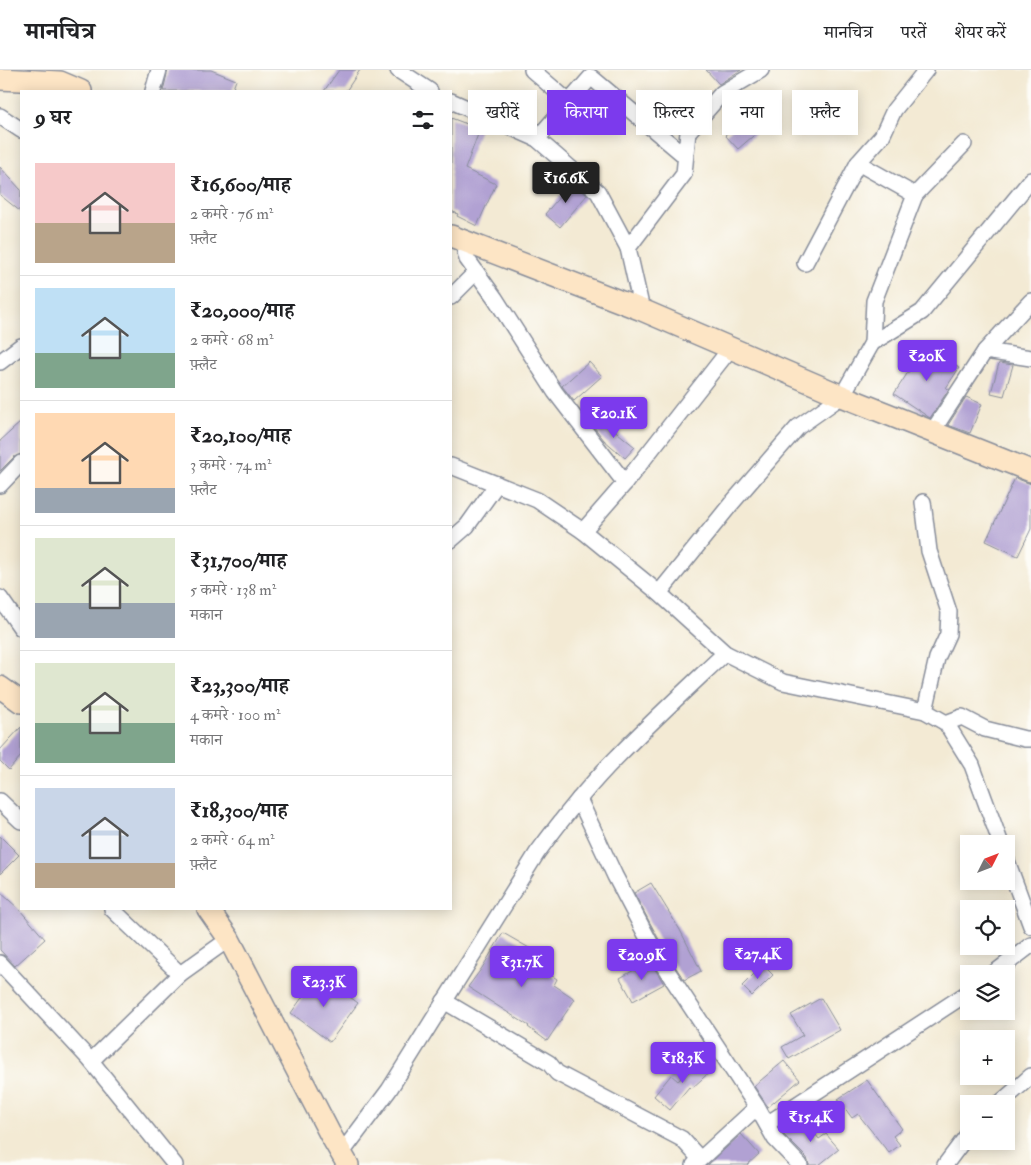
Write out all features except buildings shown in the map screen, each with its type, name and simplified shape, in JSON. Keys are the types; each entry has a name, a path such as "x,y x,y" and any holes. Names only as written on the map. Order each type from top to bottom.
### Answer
{"main road":[{"path":"0,79 60,82 79,90"},
{"path":"457,238 642,310 842,396 1031,471"},
{"path":"0,687 20,701"},
{"path":"209,910 229,939 344,1159"}],"street":[{"path":"153,90 159,70"},
{"path":"398,70 428,90"},
{"path":"532,70 555,90"},
{"path":"628,248 684,174 688,132 722,93 761,70"},
{"path":"806,263 858,163 882,136 894,110 926,70"},
{"path":"580,90 591,77 607,90"},
{"path":"452,101 537,139 598,192 628,248 642,310"},
{"path":"626,106 686,156"},
{"path":"0,116 20,129"},
{"path":"537,139 547,127"},
{"path":"659,593 731,504 798,427 842,396 872,343 874,301 915,195 964,144"},
{"path":"858,163 915,195"},
{"path":"872,343 922,312 1031,180"},
{"path":"457,238 467,260 495,298 555,392 625,483"},
{"path":"452,296 476,272"},
{"path":"932,432 985,351 1031,301"},
{"path":"0,362 20,347"},
{"path":"583,532 625,483 730,349"},
{"path":"985,351 1031,358"},
{"path":"0,485 20,464"},
{"path":"452,466 537,500 583,532 659,593 725,653 783,682 925,711 946,723 972,765 998,835"},
{"path":"452,539 467,526 497,484"},
{"path":"923,502 929,551 949,612 948,634 937,658 925,711"},
{"path":"0,598 20,627"},
{"path":"344,1159 537,853 579,799 617,756 725,653"},
{"path":"946,723 962,717 985,729 1031,739"},
{"path":"579,799 656,954 758,1107 775,1139 800,1165"},
{"path":"0,801 20,820"},
{"path":"1015,882 1031,926"},
{"path":"113,910 180,974"},
{"path":"90,1061 180,974 229,939"},
{"path":"1005,965 1031,945"},
{"path":"0,962 90,1061 175,1165"},
{"path":"767,1124 960,998"},
{"path":"444,1001 548,1064 557,1073 682,1139 697,1162 758,1107"},
{"path":"1009,1095 1031,1076"},
{"path":"946,1165 960,1146"}]}
